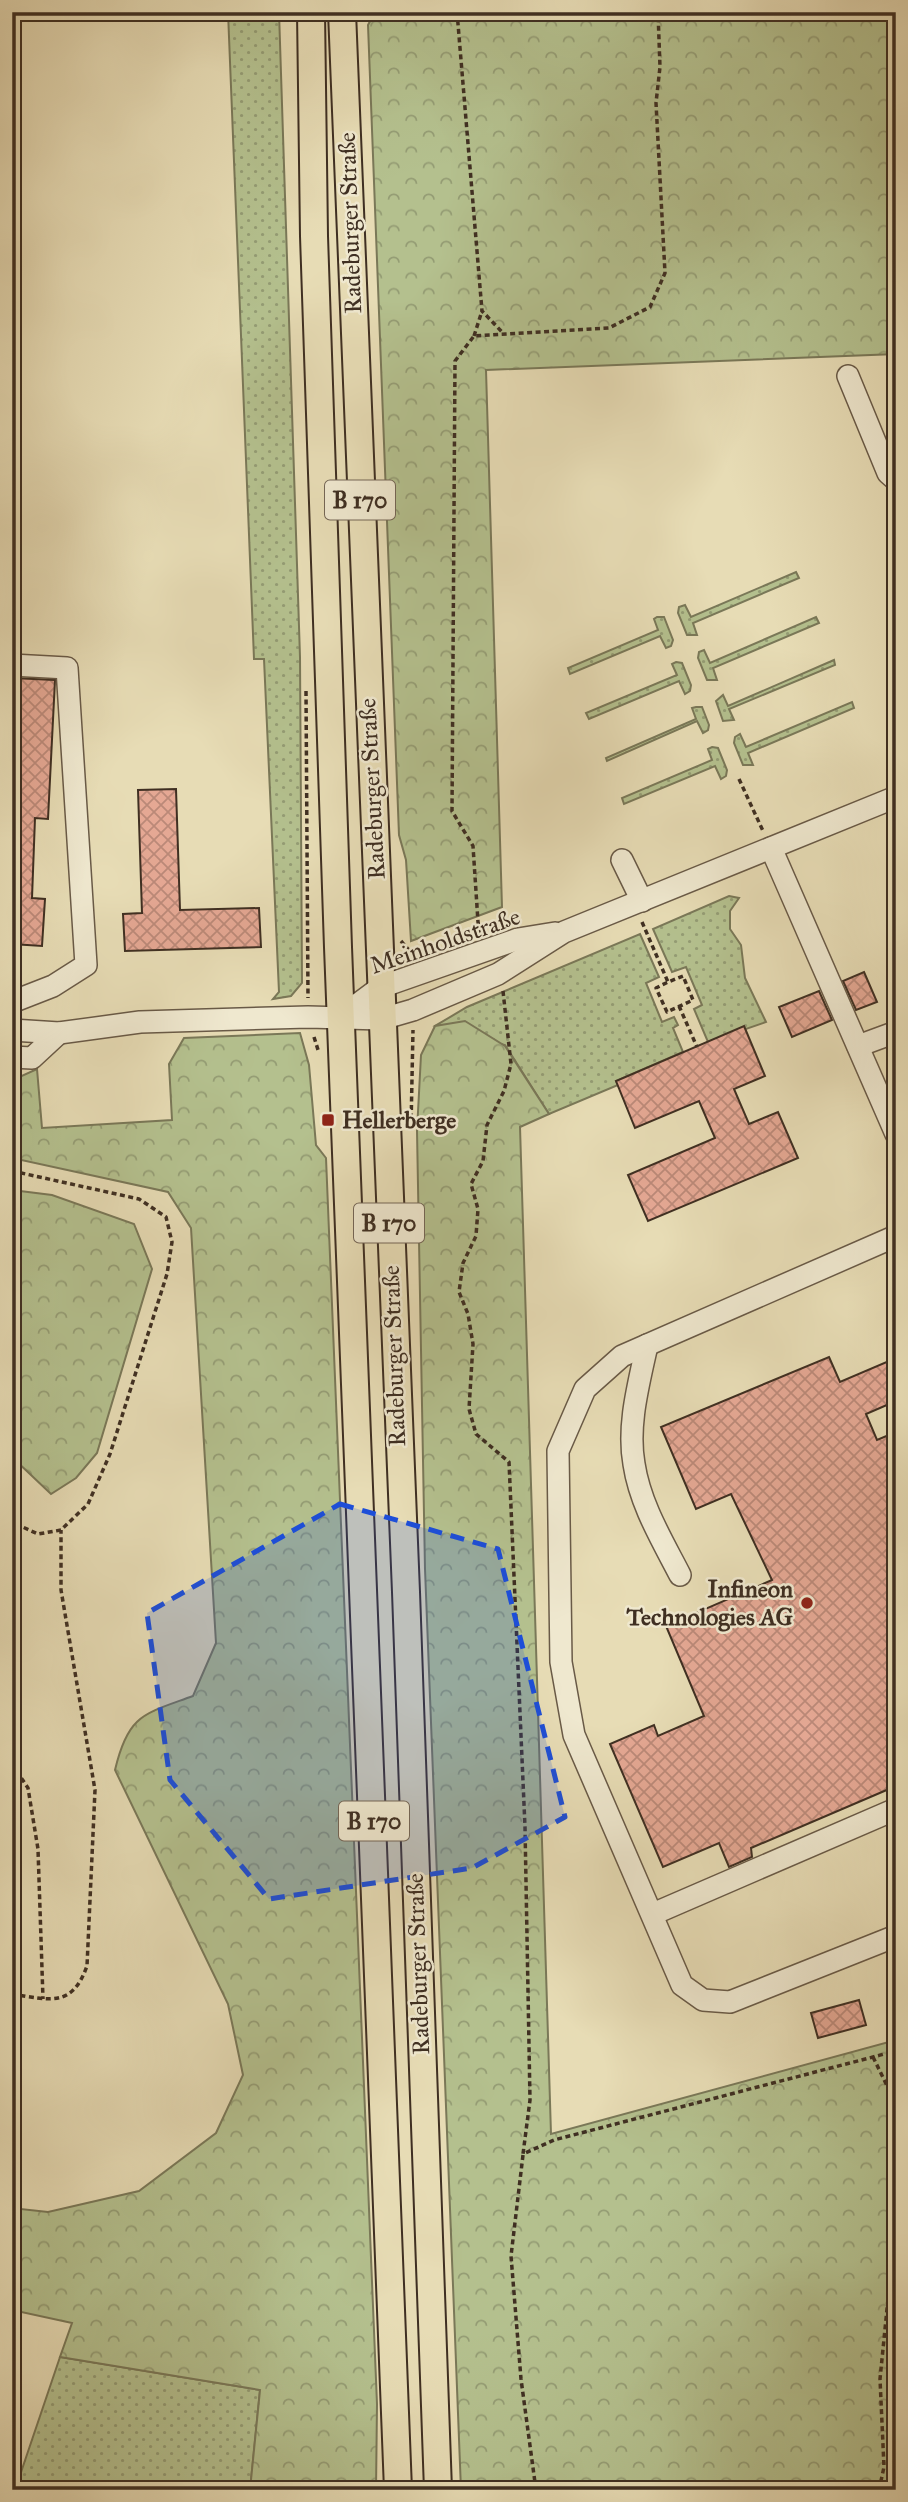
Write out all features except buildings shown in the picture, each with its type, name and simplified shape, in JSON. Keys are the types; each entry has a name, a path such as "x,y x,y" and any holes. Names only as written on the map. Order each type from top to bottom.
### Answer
{"main road":[{"name":"Radeburger Straße","path":"311,12 314,236 398,2490"},
{"name":"Radeburger Straße","path":"342,12 438,2490"}],"street":[{"path":"848,376 888,472 896,480"},
{"path":"12,665 67,668 86,965 53,986 12,1002"},
{"name":"Meinholdstraße","path":"342,1016 382,1019 413,1010 498,974 564,932 896,797"},
{"path":"771,848 896,1134"},
{"path":"622,860 638,902"},
{"name":"Meinholdstraße","path":"342,1016 381,988 518,939 564,932"},
{"path":"12,1030 59,1033 140,1022 342,1016"},
{"path":"858,1046 896,1032"},
{"path":"12,1069 22,1057 59,1033"},
{"path":"896,1237 622,1356 585,1390 558,1451 561,1662 574,1735 682,1985 704,2000 730,2002 896,1936"},
{"path":"647,1345 634,1409 634,1463 645,1503 680,1575"},
{"path":"653,1914 896,1809"}],"path":[{"path":"457,12 482,311 474,335 455,360 452,811 473,846 478,922 485,943"},
{"path":"474,335 609,328 650,307 665,273 656,103 660,66 658,12"},
{"path":"482,311 504,334"},
{"path":"739,779 771,848"},
{"path":"638,902 668,982"},
{"path":"683,976 693,1000 667,1012 656,988 668,982 683,976"},
{"path":"679,1006 697,1047"},
{"path":"12,1171 139,1199 166,1217 172,1242 167,1273 110,1454 88,1504 61,1530 38,1534 16,1524 12,1516"},
{"path":"12,1994 43,1999 64,1998 80,1985 87,1966 95,1790 61,1590 61,1530"},
{"path":"12,1764 27,1788 38,1849 43,1999"},
{"path":"873,2057 896,2104"},
{"path":"523,2154 510,2256 521,2379 536,2490"},
{"path":"879,2490 884,2467 880,2379 892,2259 896,2157"}],"highlighted area":[{"path":"340,1504 498,1549 565,1817 472,1868 269,1899 170,1780 147,1613"}],"green space":[{"path":"228,12 279,12 300,657 302,983 291,996 273,999 279,992 264,659 254,659"},
{"path":"375,12 896,12 896,354 486,370 502,907 411,941 406,860 399,835 368,25"},
{"path":"796,572 799,578 693,623 697,635 687,635 678,613 679,607 685,605 691,617"},
{"path":"664,617 673,640 671,646 666,648 660,636 570,674 568,668 658,630 654,619"},
{"path":"816,617 819,623 713,668 717,680 707,680 698,658 699,652 704,650 710,663"},
{"path":"834,660 835,665 729,709 734,720 723,721 716,701 723,695 728,706"},
{"path":"682,663 691,685 690,691 685,694 679,681 589,719 586,713 677,675 672,664"},
{"path":"852,702 854,708 748,753 753,765 743,765 734,743 735,737 740,734 746,747"},
{"path":"702,707 709,725 708,730 703,733 697,721 607,761 606,758 696,719 692,708"},
{"path":"718,748 727,770 726,776 721,779 715,766 624,804 622,798 712,760 708,749"},
{"path":"729,896 739,898 730,911 730,929 741,945 745,978 766,1022 708,1042 694,1009 702,1005 686,967 672,972 653,929"},
{"path":"640,934 659,977 646,983 662,1022 674,1017 678,1025 673,1028 683,1052 616,1081 618,1085 549,1114 505,1045 435,1026 467,1007"},
{"path":"465,1021 505,1046 549,1114 520,1127 551,2134 896,2040 896,2490 461,2490 425,1569 417,1131 421,1055 435,1026"},
{"path":"300,1033 309,1065 316,1145 326,1158 377,2404 376,2490 250,2490 260,2390 60,2357 72,2323 12,2310 12,2208 48,2212 139,2191 216,2133 243,2075 228,2004 115,1770 126,1737 140,1719 162,1707 193,1696 216,1643 191,1228 168,1192 12,1158 12,1132 21,1130 17,1078 37,1069 42,1128 172,1120 169,1064 184,1038"},
{"path":"12,1190 52,1195 134,1224 152,1269 97,1453 76,1478 51,1494 12,1457"},
{"path":"60,2357 260,2390 250,2490 15,2490"}],"place":[{"name":"Hellerberge","path":"328,1120"},
{"name":"Infineon Technologies AG","path":"807,1603"}]}
